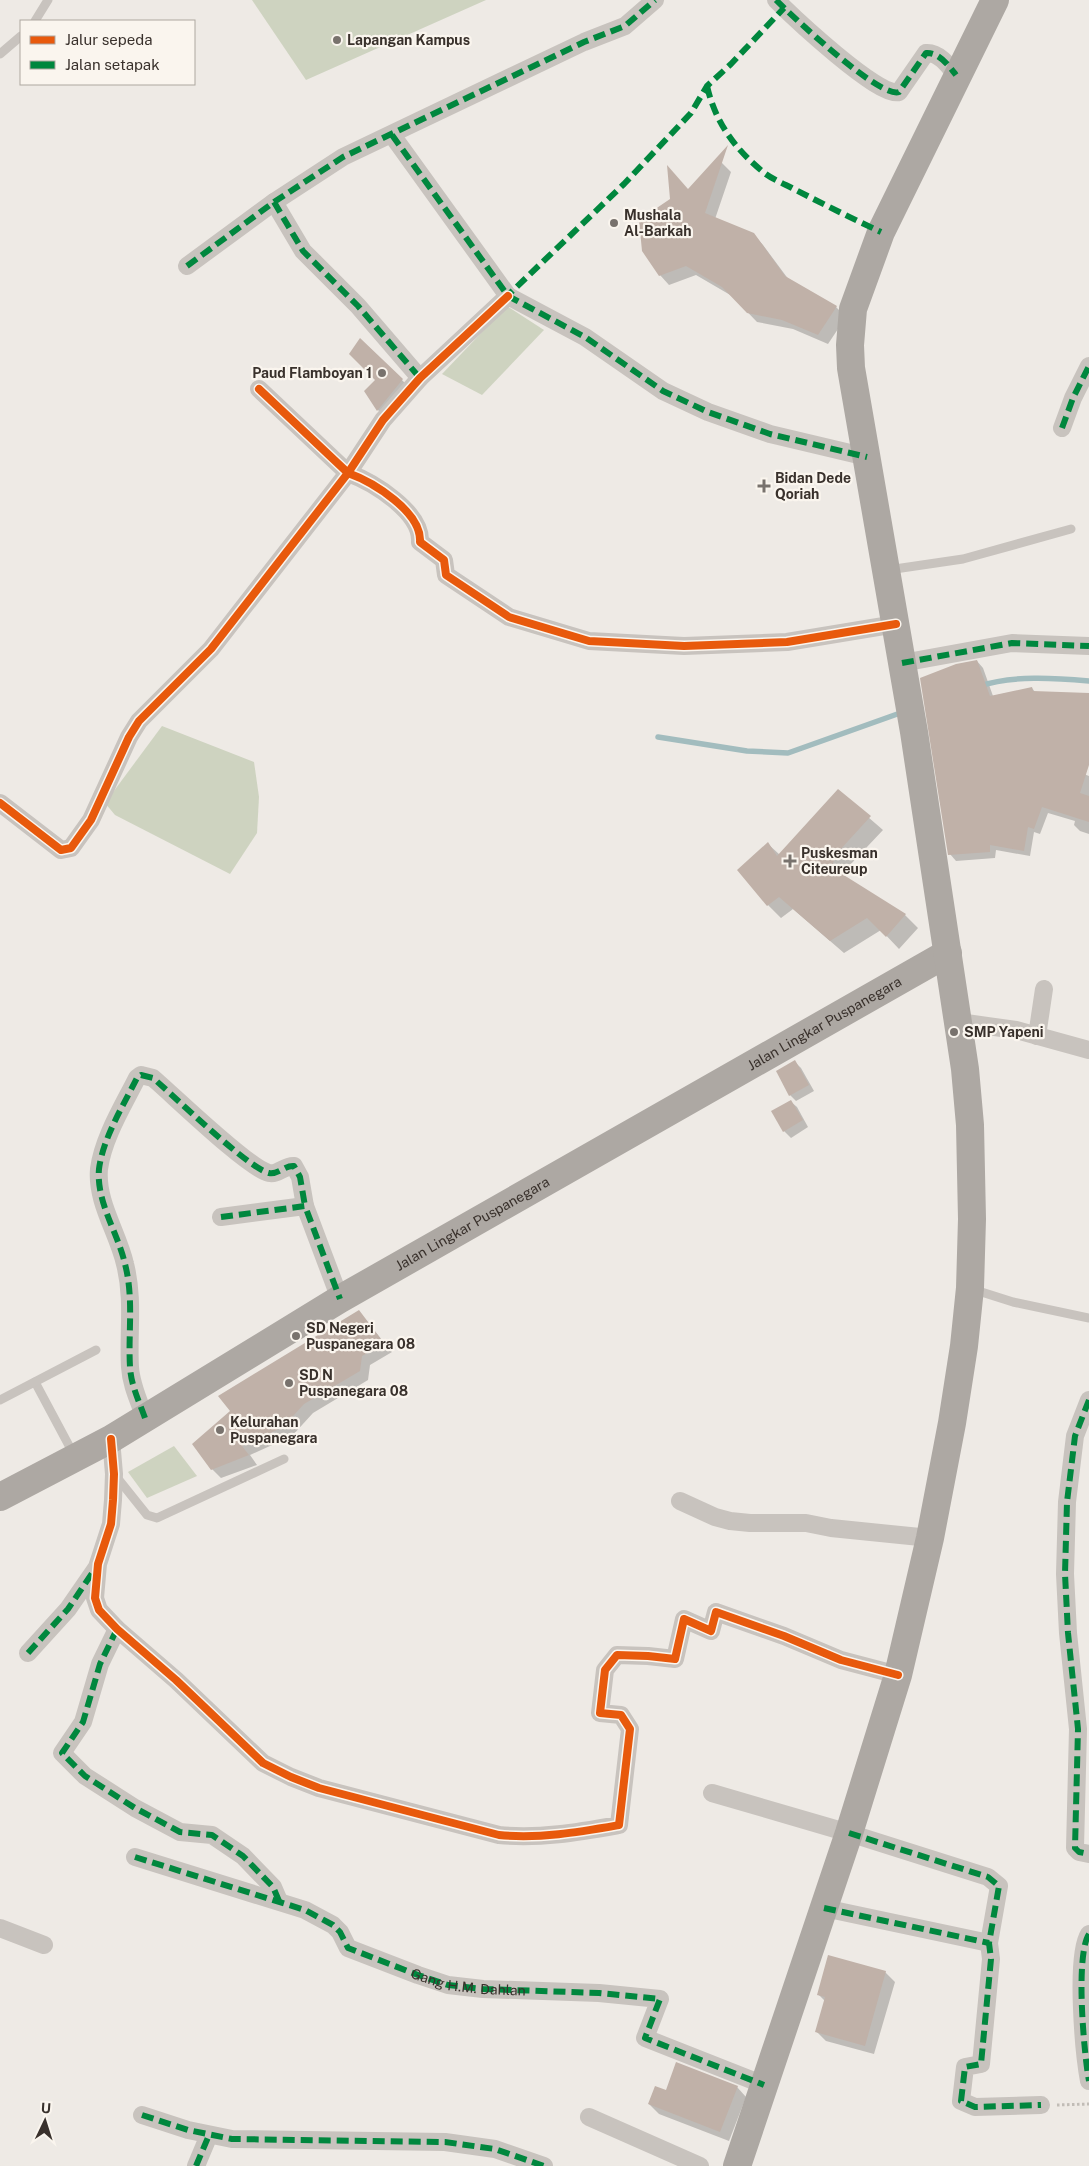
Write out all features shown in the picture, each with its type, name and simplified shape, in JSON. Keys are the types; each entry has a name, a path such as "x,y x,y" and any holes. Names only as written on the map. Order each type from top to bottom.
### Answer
{"main road":[{"path":"737,2166 849,1833 898,1675 930,1538 955,1404 970,1288 972,1218 970,1125 959,1022 914,732 851,368 850,345 853,309 881,232 956,75 995,0"},
{"name":"Jalan Lingkar Puspanegara","path":"0,1497 111,1440 340,1299 948,953"}],"street":[{"path":"187,266 274,202 343,157 584,42 625,26 655,0"},
{"path":"776,0 869,81 890,92 899,92 926,52 931,52 945,61 956,75"},
{"path":"392,135 508,296 585,336 663,391 708,412 770,434 867,457"},
{"path":"274,202 303,251 358,306 420,378"},
{"path":"0,802 61,850 71,848 91,820 129,737 139,721 211,649 348,473 383,420 420,378 508,296"},
{"path":"1062,428 1073,398 1089,366"},
{"path":"259,389 348,473 366,480 409,513 420,532 420,542 444,560 446,575 509,617 588,641 684,646 788,642 896,624"},
{"path":"903,670 1012,644 1089,646"},
{"path":"1037,1036 1044,989"},
{"path":"959,1022 1016,1030 1089,1050"},
{"path":"145,1418 133,1386 130,1367 131,1290 125,1263 101,1196 99,1170 105,1146 137,1078 141,1075 153,1078 244,1158 265,1172 274,1174 291,1166 296,1168 300,1177 305,1206 340,1299"},
{"path":"221,1217 305,1206"},
{"path":"1089,1400 1075,1436 1066,1502 1065,1574 1068,1632 1078,1729 1075,1848 1079,1852 1089,1854"},
{"path":"111,1440 114,1474 111,1524 98,1564 95,1598 99,1610 117,1629 176,1680 257,1758 284,1774 320,1788 499,1835 522,1837 551,1836 619,1825 630,1729 621,1715 600,1713 606,1670 617,1655 675,1659 684,1619 711,1631 716,1612 784,1636 841,1660 898,1675"},
{"path":"680,1501 715,1517 730,1521 806,1523 831,1528 930,1538"},
{"path":"28,1653 68,1609 98,1564"},
{"path":"117,1629 100,1664 83,1722 62,1753 85,1776 135,1808 180,1832 212,1835 243,1856 273,1887 279,1901"},
{"path":"712,1793 849,1833 988,1877 999,1886 989,1942 991,1959 981,2064 965,2067 961,2101 975,2107 1041,2105"},
{"name":"Gang H.M. Dahlan","path":"135,1857 305,1910 333,1925 340,1932 346,1946 356,1952 448,1985 482,1989 599,1993 660,1999 645,2038 764,2085"},
{"path":"824,1908 989,1942"},
{"path":"0,1928 44,1944"},
{"path":"1089,1934 1082,1951 1086,1976 1084,2056 1089,2081"},
{"path":"142,2115 209,2135 261,2140 445,2142 496,2149 544,2166"},
{"path":"589,2117 700,2166"},
{"path":"196,2166 209,2135"}],"lane":[{"path":"36,20 48,0"},
{"path":"0,54 20,37"},
{"path":"885,570 963,559 1071,528"},
{"path":"970,1288 1013,1302 1089,1318"},
{"path":"0,1400 96,1350"},
{"path":"36,1382 75,1458"},
{"path":"114,1474 147,1515 158,1518 284,1459"}],"path":[{"path":"1041,2105 1089,2104"}],"green space":[{"name":"Lapangan Kampus","path":"252,0 486,0 306,80"},
{"path":"507,306 544,330 482,395 442,374"},
{"path":"162,726 254,762 259,797 257,833 230,874 115,815 105,803"},
{"path":"174,1446 197,1476 147,1498 128,1472"}],"building":[{"path":"728,145 705,213 754,233 785,276 837,306 818,335 782,320 747,313 722,287 686,266 659,276 642,251 639,220 670,199 667,165 688,189"},
{"name":"Paud Flamboyan 1","path":"360,338 403,379 377,411 364,391 375,380 349,354"},
{"path":"977,660 990,696 1032,687 1033,691 1089,693 1089,765 1080,793 1089,796 1089,822 1042,807 1034,829 1028,827 1024,851 990,845 990,852 948,855 920,678 956,664"},
{"name":"Puskesman Citeureup","path":"838,789 871,816 838,852 831,867 906,914 886,937 867,918 830,941 779,897 767,906 737,870 768,842 777,856"},
{"path":"795,1060 809,1085 789,1096 776,1071"},
{"path":"791,1100 803,1120 783,1132 771,1111"},
{"name":"SD N Puspanegara 08","path":"359,1310 384,1343 362,1356 360,1371 304,1404 283,1427 242,1446 249,1455 211,1470 192,1444 230,1411 218,1396"},
{"path":"828,1955 886,1971 865,2046 815,2032 825,1997 817,1995"},
{"path":"676,2062 738,2086 720,2132 648,2104 655,2086 666,2090"}],"waterway":[{"path":"980,686 1020,679 1048,678 1089,681"},
{"path":"658,737 747,751 788,753 903,712"}],"marked path":[{"path":"187,266 274,202 343,157 584,42 625,26 655,0"},
{"path":"776,0 836,55 874,83 889,91 899,92 926,53 939,57 956,75"},
{"path":"504,299 624,184 691,113 707,86 731,64 784,8"},
{"path":"707,86 715,111 727,133 743,153 762,171 776,180 881,232"},
{"path":"392,135 508,296 585,337 663,391 708,412 770,434 867,457"},
{"path":"274,202 303,251 358,306 420,378"},
{"path":"1062,428 1073,398 1089,366"},
{"path":"902,663 1012,643 1089,646"},
{"path":"145,1418 131,1374 128,1277 122,1252 104,1205 99,1181 101,1157 105,1146 114,1122 137,1078 141,1075 153,1078 229,1146 259,1168 272,1173 294,1166 300,1177 305,1206"},
{"path":"221,1217 305,1206 340,1299"},
{"path":"1089,1400 1075,1436 1067,1502 1065,1574 1068,1633 1078,1729 1075,1848 1079,1852 1089,1854"},
{"path":"28,1653 68,1609 95,1569"},
{"path":"117,1629 100,1664 83,1722 62,1753 85,1776 135,1808 180,1832 212,1835 243,1856 273,1887 279,1901"},
{"path":"849,1833 988,1877 999,1886 989,1943 991,1959 981,2064 965,2067 961,2101 975,2107 1041,2105"},
{"path":"135,1857 305,1910 333,1925 340,1932 348,1948 448,1985 483,1989 599,1993 660,1999 645,2038 764,2085"},
{"path":"824,1908 989,1943"},
{"path":"1089,1934 1082,1962 1083,2028 1089,2081"},
{"path":"142,2115 188,2130 232,2139 445,2142 495,2149 544,2166"},
{"path":"196,2166 209,2135"}],"cycle path":[{"path":"0,803 61,850 71,848 91,820 129,737 139,721 211,649 348,473 383,420 420,378 508,296"},
{"path":"259,389 348,473 370,483 405,509 419,531 420,542 444,560 446,575 509,617 589,641 684,646 787,642 896,624"},
{"path":"111,1439 114,1474 113,1500 111,1524 98,1564 95,1598 99,1610 117,1629 176,1680 263,1763 319,1788 499,1835 544,1835 619,1825 630,1729 621,1715 600,1713 605,1670 617,1655 675,1659 684,1619 711,1631 716,1612 784,1636 841,1660 898,1675"}],"place":[{"name":"Lapangan Kampus","path":"337,40"},
{"name":"Mushala Al-Barkah","path":"614,223"},
{"name":"Paud Flamboyan 1","path":"382,373"},
{"name":"Bidan Dede Qoriah","path":"764,486"},
{"name":"Puskesman Citeureup","path":"790,861"},
{"name":"SMP Yapeni","path":"954,1032"},
{"name":"SD Negeri Puspanegara 08","path":"296,1336"},
{"name":"SD N Puspanegara 08","path":"289,1383"},
{"name":"Kelurahan Puspanegara","path":"220,1430"}]}
